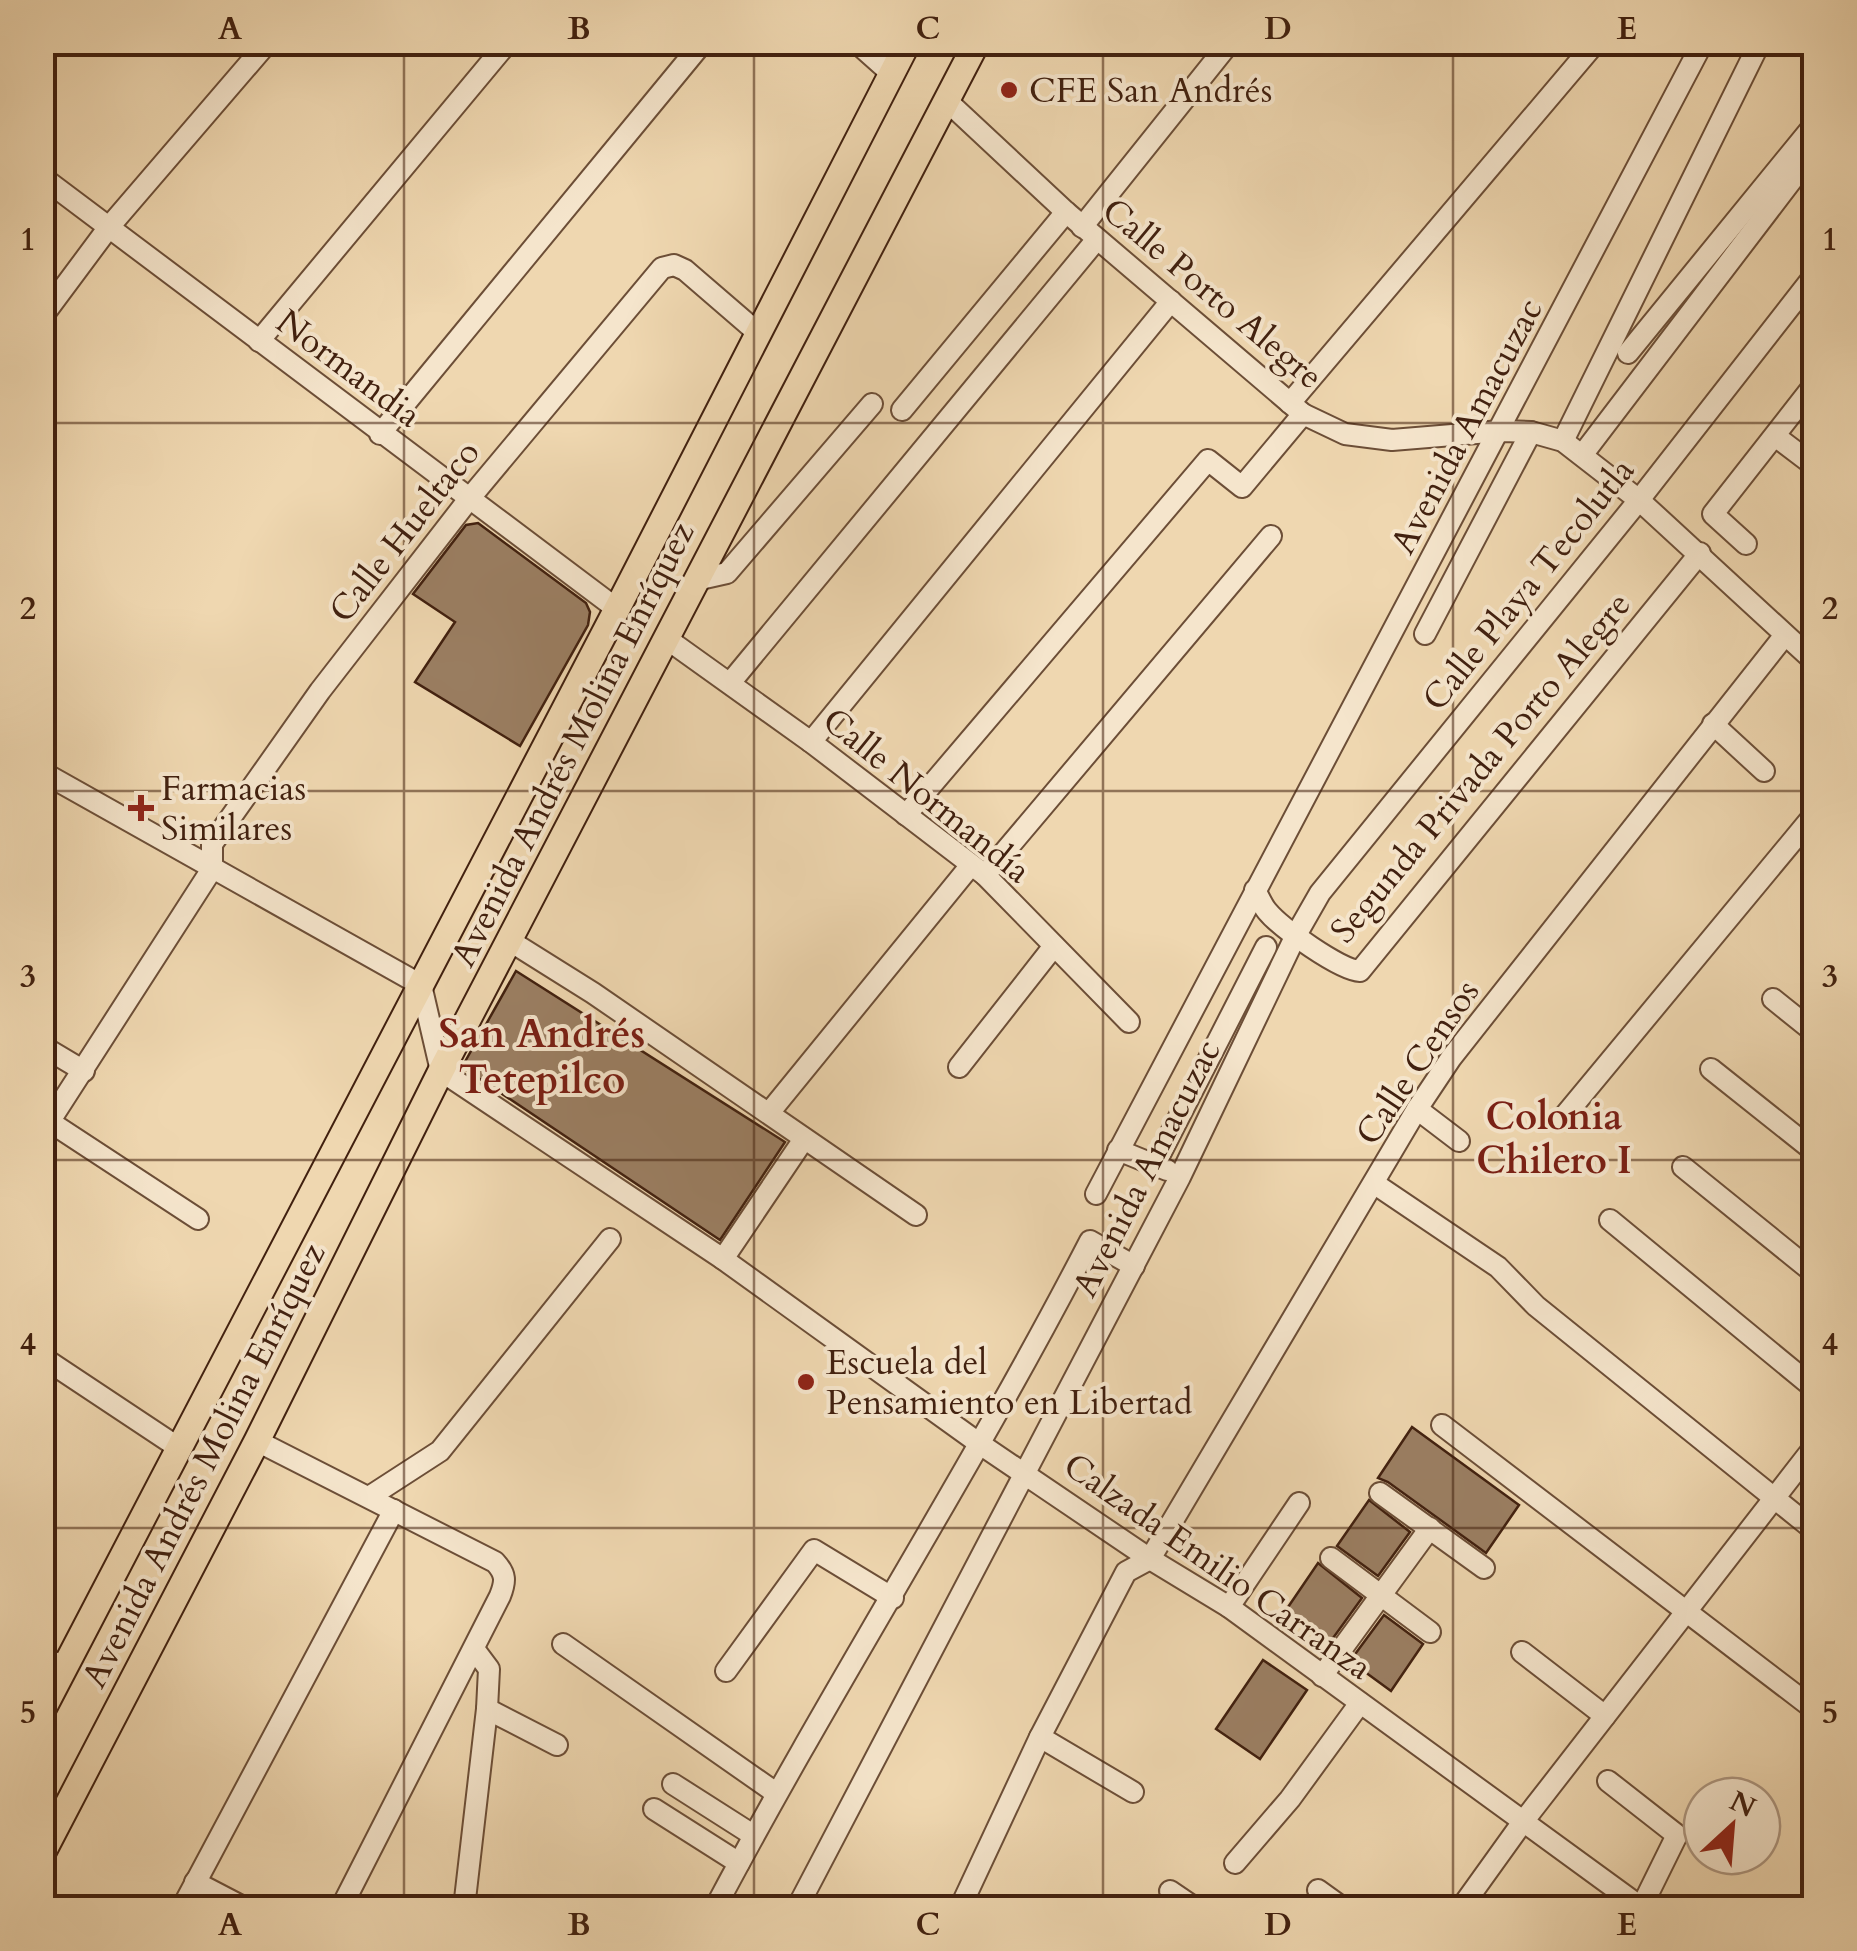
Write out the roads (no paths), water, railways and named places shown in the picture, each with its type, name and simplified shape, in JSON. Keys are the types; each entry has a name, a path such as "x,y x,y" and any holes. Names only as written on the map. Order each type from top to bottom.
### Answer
{"main road":[{"name":"Avenida Andrés Molina Enríquez","path":"42,1711 908,42"},
{"name":"Avenida Andrés Molina Enríquez","path":"42,1854 257,1441 442,1070 977,42"}],"street":[{"path":"42,49 48,42"},
{"path":"42,318 109,227 268,42"},
{"path":"259,341 508,42"},
{"path":"380,434 703,42"},
{"path":"856,42 892,74"},
{"path":"730,683 1082,226 1230,42"},
{"path":"906,815 1208,460 1242,487 1296,408 1596,42"},
{"name":"Avenida Amacuzac","path":"1096,1194 1704,42"},
{"path":"1563,441 1760,42"},
{"name":"Calle Porto Alegre","path":"947,101 1082,226 1296,408 1346,434 1392,440 1531,432 1563,441 1700,553 1814,661"},
{"path":"1628,354 1814,126"},
{"path":"1583,454 1814,151"},
{"name":"Normandia","path":"42,177 617,609"},
{"path":"902,410 1082,226"},
{"name":"Calle Hueltaco","path":"46,1128 212,868 212,844 320,691 468,499 662,268 674,265 685,270 758,333"},
{"name":"Calle Playa Tecolutla","path":"1296,935 1320,893 1639,500 1814,276"},
{"path":"812,742 1171,301"},
{"path":"1746,544 1713,514 1814,385"},
{"path":"696,580 727,572 872,404"},
{"path":"1424,634 1531,432"},
{"path":"1775,436 1812,464"},
{"path":"769,1113 1271,536"},
{"name":"Segunda Privada Porto Alegre","path":"1296,935 1349,970 1360,970 1700,553"},
{"name":"Calle Censos","path":"964,1907 1040,1737 1126,1572 1150,1559 1417,1109 1450,1058 1785,634"},
{"name":"Calle Normandía","path":"667,639 812,742 978,870 1128,1022"},
{"path":"1713,724 1764,771"},
{"path":"42,772 421,985 442,1070"},
{"path":"1562,1119 1814,815"},
{"path":"1255,890 1268,913 1296,935"},
{"name":"Avenida Amacuzac","path":"797,1908 1180,1177 1296,935"},
{"path":"510,941 593,993 916,1216"},
{"path":"959,1067 1054,946"},
{"path":"1155,1164 1266,948"},
{"path":"1773,999 1814,1032"},
{"path":"1181,1035 1237,1061"},
{"path":"42,1046 84,1072"},
{"path":"1711,1069 1814,1151"},
{"name":"Calzada Emilio Carranza","path":"442,1070 723,1259 980,1444 1150,1559 1229,1607 1641,1908"},
{"path":"1417,1109 1459,1142"},
{"path":"46,1128 198,1219"},
{"path":"723,1259 804,1139"},
{"path":"1118,1150 1180,1177"},
{"path":"1682,1167 1814,1273"},
{"path":"1375,1184 1498,1266 1536,1306 1814,1530"},
{"path":"1610,1220 1814,1388"},
{"path":"369,1497 440,1451 610,1239"},
{"name":"Avenida Amacuzac","path":"715,1908 776,1793 980,1444 1090,1241 1134,1266"},
{"path":"42,1357 179,1448"},
{"path":"1442,1426 1814,1709"},
{"path":"257,1441 495,1562 504,1571 500,1596 341,1908"},
{"path":"1461,1908 1522,1823 1814,1447"},
{"path":"1380,1493 1484,1568"},
{"path":"1229,1607 1299,1503"},
{"path":"182,1908 394,1510"},
{"path":"1322,1676 1430,1528"},
{"path":"726,1671 814,1550 893,1598"},
{"path":"1330,1558 1430,1632"},
{"path":"563,1644 776,1793"},
{"path":"474,1649 488,1670 487,1709 465,1902 487,1908"},
{"path":"1522,1652 1605,1716"},
{"path":"42,1655 64,1669"},
{"path":"1236,1863 1360,1703"},
{"path":"487,1709 557,1745"},
{"path":"1040,1737 1133,1792"},
{"path":"1608,1782 1677,1835 1641,1908"},
{"path":"673,1784 753,1836"},
{"path":"654,1809 739,1863"},
{"path":"195,1882 245,1908"},
{"path":"1170,1890 1195,1908"},
{"path":"1318,1890 1343,1908"},
{"path":"1807,1908 1814,1898"}],"place":[{"name":"CFE San Andrés","path":"1009,90"},
{"name":"Farmacias Similares","path":"141,808"},
{"name":"Escuela del Pensamiento en Libertad","path":"806,1382"}],"district":[{"name":"San Andrés Tetepilco","path":"542,1056"},
{"name":"Colonia Chilero I","path":"1554,1138"}]}
